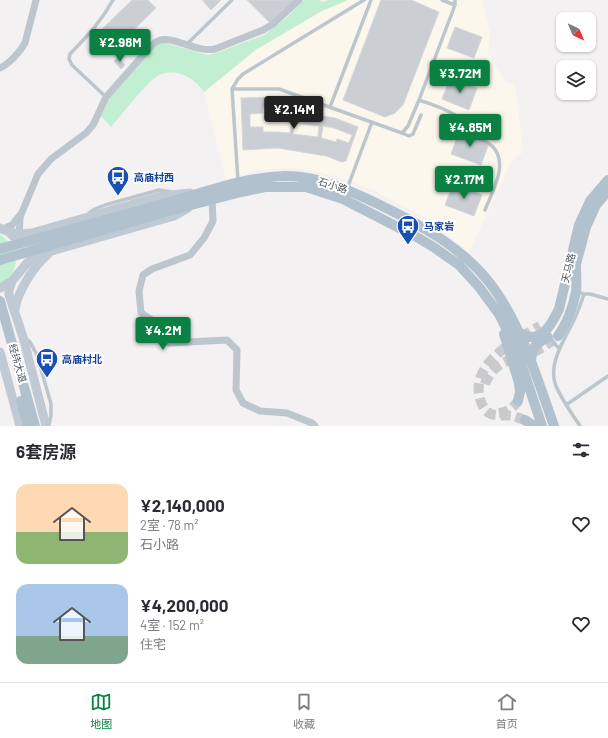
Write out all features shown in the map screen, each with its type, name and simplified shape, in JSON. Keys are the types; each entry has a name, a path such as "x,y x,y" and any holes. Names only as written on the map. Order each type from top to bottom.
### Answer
{"main road":[{"name":"石小路","path":"0,260 200,197 238,182 265,177 308,178 328,182 347,189 422,227 454,248 480,272 497,293 519,332 554,426"},
{"name":"天马路","path":"531,363 532,351 538,344 547,338 558,325 564,312 579,225 590,201 608,180"},
{"name":"石小路","path":"200,197 212,199 265,188 306,187 343,199 408,232 448,256 469,275 499,314 516,348 542,426"},
{"name":"天马路","path":"519,332 526,337 535,338 545,331 553,322 559,309 572,265 586,227 596,205 608,191"},
{"name":"石小路","path":"0,249 171,206"},
{"path":"558,336 563,329 580,293 572,265"},
{"path":"540,326 548,318 553,307 558,285 572,265"},
{"name":"经纬大道","path":"0,301 35,426"},
{"path":"499,314 519,383 520,392 518,401"},
{"name":"经纬大道","path":"0,326 28,426"}],"street":[{"path":"0,68 6,65 25,43 36,0"},
{"path":"19,271 22,256 19,234 20,217 38,174 51,159 86,133 93,125 106,97 152,45 159,40 166,39 207,51 215,49 263,30 299,0"},
{"path":"4,230 19,234 32,234 162,196 181,194 200,197"},
{"path":"47,426 23,337 11,301 9,290 12,281 19,271 34,258 174,216 200,197"},
{"path":"212,199 213,221 204,238 190,256 152,269 143,275 139,291 141,313 155,322 169,343 227,340 237,350 236,390 243,403 260,411 287,413 315,426"},
{"path":"4,230 12,225 22,211"},
{"path":"4,230 14,237 20,246"},
{"path":"14,311 19,294 38,264 51,252"},
{"path":"0,288 12,281"},
{"path":"0,294 5,294 11,301"},
{"path":"0,352 20,426"}],"lane":[{"path":"106,97 72,65 69,59 70,54 95,28 104,16 113,0"},
{"path":"186,45 232,0"},
{"path":"238,182 232,89 238,79 243,74 364,0"},
{"path":"330,107 371,0"},
{"path":"442,0 455,5"},
{"path":"402,133 408,126 419,100 455,5 455,0"},
{"path":"232,89 279,89 409,136 411,136 421,115"},
{"path":"419,100 456,116 463,122 471,133 486,141 496,152 499,163 498,176 485,210"},
{"path":"347,189 372,122"},
{"path":"580,426 566,405 556,386 554,372 559,348 574,320 580,293 608,299"},
{"path":"547,338 559,348"},
{"path":"566,405 608,376"}],"shaded area":[{"path":"348,0 482,0 490,31 488,53 507,83 515,84 523,152 512,161 469,252 432,222 372,189 339,177 290,168 259,170 226,179 204,92 257,49 322,11"}],"green space":[{"path":"304,0 319,0 323,2 329,0 348,0 322,11 257,49 204,92 195,82 184,75 172,72 166,73 159,75 148,84 111,127 101,116 109,99 153,47 160,43 166,43 207,55 216,53 264,35 285,19"},
{"path":"0,235 11,246 16,260 12,273 0,282"}],"water":[{"path":"136,38 140,41 131,50 127,46"}],"building":[{"path":"132,0 148,0 156,8 116,47 100,31"},
{"path":"202,0 221,0 211,10"},
{"path":"247,0 294,0 270,23"},
{"path":"381,0 411,0 439,12 403,105 395,113 385,117 343,100"},
{"path":"455,27 482,37 474,58 447,48"},
{"path":"118,57 125,65 121,69 114,61"},
{"path":"450,78 477,88 469,110 442,99"},
{"path":"278,97 298,112 335,118 358,127 346,161 342,162 326,156 278,148 243,150 241,98","holes":["274,107 292,122 290,133 263,132 263,127 250,127 250,114 263,113 263,108","294,123 319,126 318,137 293,134","323,126 334,128 352,135 349,143 337,139 336,142 321,138"]},
{"path":"459,132 489,143 481,165 451,154"},
{"path":"453,184 482,195 474,216 445,205"}],"tunnel":[{"path":"525,420 510,415 496,415 486,411 479,396 479,382 483,371 499,352 520,337 540,326"},
{"path":"485,384 489,375 501,364 508,360 532,353 558,336"},
{"path":"499,413 510,409 518,401"}],"place":[{"name":"高庙村西","path":"118,196"},
{"name":"马家岩","path":"408,246"},
{"name":"高庙村北","path":"47,378"}]}
